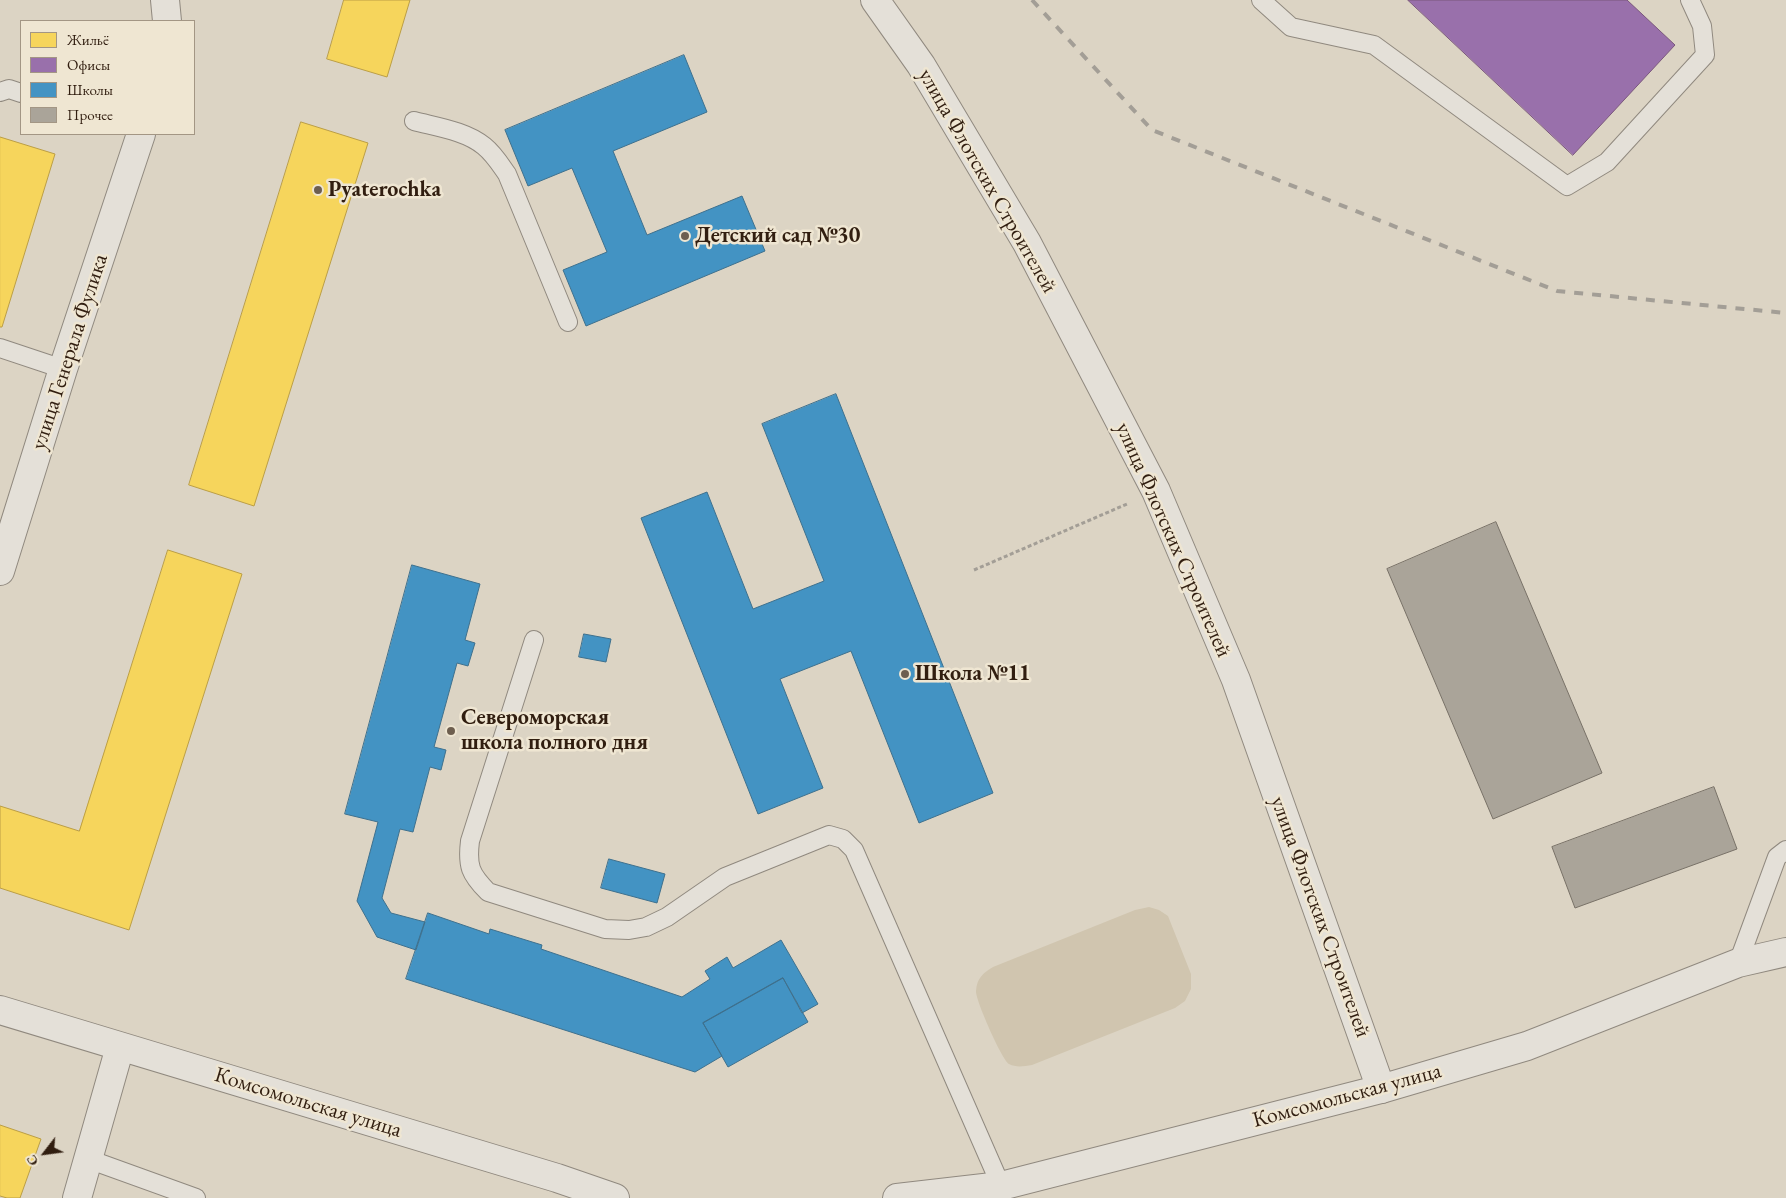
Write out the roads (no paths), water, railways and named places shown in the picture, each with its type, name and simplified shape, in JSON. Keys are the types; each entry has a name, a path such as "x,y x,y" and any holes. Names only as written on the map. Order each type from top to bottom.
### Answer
{"street":[{"path":"165,0 167,20"},
{"name":"улица Флотских Строителей","path":"876,0 921,65 1026,243 1156,491 1236,680 1381,1090"},
{"name":"улица Генерала Фулика","path":"0,571 136,135"},
{"name":"Комсомольская улица","path":"897,1198 1001,1186 1381,1090 1527,1046 1738,963 1786,952"},
{"name":"Комсомольская улица","path":"0,1010 557,1178 615,1198"},
{"path":"77,1198 120,1047"}],"lane":[{"path":"1261,0 1291,27 1374,45 1567,186 1608,162 1705,55 1702,26 1690,0"},
{"path":"0,92 9,89 20,93"},
{"path":"414,121 468,136 483,145 494,156 507,174 568,322"},
{"path":"0,348 64,369"},
{"path":"534,640 470,841 468,860 476,880 488,892 605,929 629,930 646,927 667,917 725,877 829,835 843,839 854,850 1001,1186"},
{"path":"1738,963 1778,857 1786,850"},
{"path":"88,1159 196,1198"}],"railway":[{"path":"1032,0 1152,130 1557,291 1786,313"}],"place":[{"name":"Pyaterochka","path":"318,190"},
{"name":"Детский сад №30","path":"685,236"},
{"name":"Школа №11","path":"905,674"},
{"name":"Североморская школа полного дня","path":"451,731"}]}
